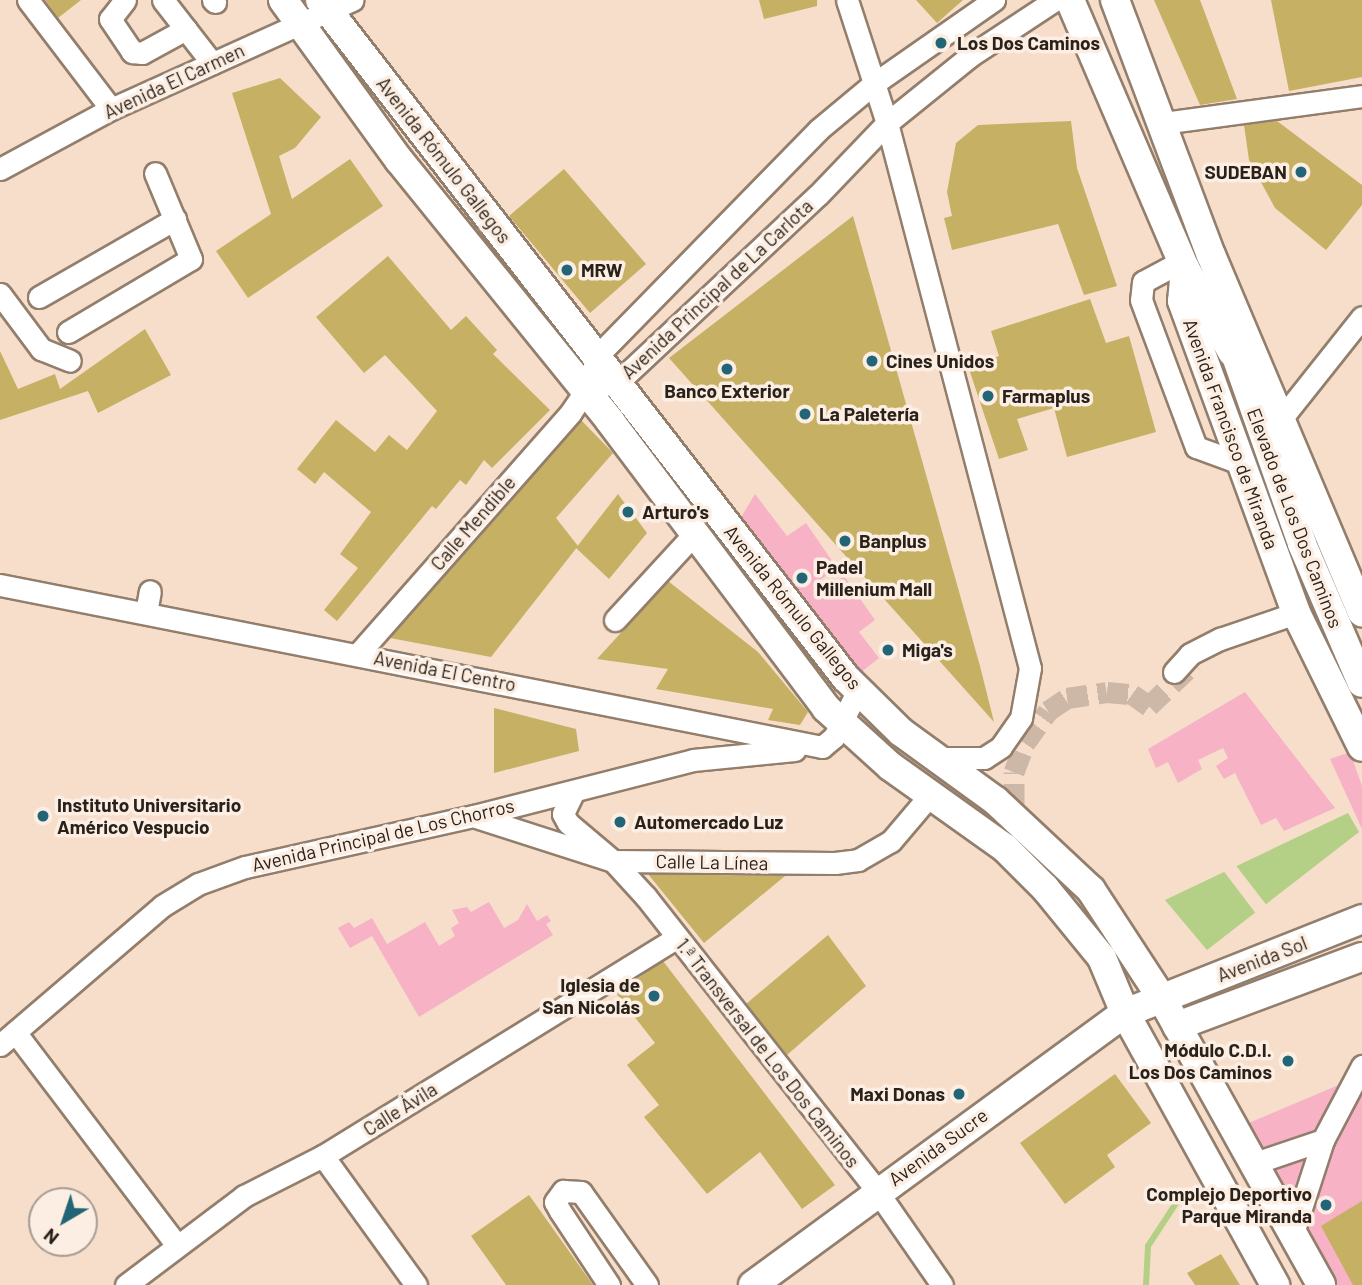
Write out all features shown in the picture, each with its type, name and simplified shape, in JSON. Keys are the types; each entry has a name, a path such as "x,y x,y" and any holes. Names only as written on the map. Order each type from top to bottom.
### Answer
{"main road":[{"name":"Avenida Rómulo Gallegos","path":"283,0 399,160 586,391 841,724 930,795 1005,848 1045,888 1102,958 1125,1013 1275,1285"},
{"name":"Avenida Francisco de Miranda","path":"1070,0 1184,265 1182,302 1244,464 1296,613 1362,747"},
{"path":"1115,0 1211,255 1362,612"},
{"name":"Avenida Rómulo Gallegos","path":"334,4 598,355 858,690 936,758 1017,813 1091,890 1161,997 1321,1285"},
{"name":"Elevado de Los Dos Caminos","path":"1211,255 1232,352 1302,544 1362,682"},
{"name":"Elevado de Los Dos Caminos","path":"1184,265 1232,352"},
{"name":"Avenida Sol","path":"1125,1013 1362,919"},
{"name":"Avenida Sol","path":"1177,1026 1362,957"},
{"path":"1125,1013 1177,1026"},
{"name":"Avenida Sucre","path":"753,1285 877,1191 1125,1013"}],"street":[{"path":"28,0 111,109"},
{"path":"125,0 110,19 132,52 142,53 186,29"},
{"path":"163,0 212,63"},
{"path":"847,0 872,85 887,123 1030,668 1021,718 1001,747 984,758 936,758"},
{"name":"Avenida Principal de La Carlota","path":"586,391 598,355 818,130 872,85 994,0"},
{"name":"Avenida Principal de La Carlota","path":"586,391 619,381 818,195 887,123 970,57 1055,0"},
{"name":"Avenida El Carmen","path":"0,169 111,109 300,24 334,4"},
{"path":"1163,123 1362,96"},
{"path":"68,331 187,264 191,254 155,173"},
{"path":"39,297 175,219"},
{"path":"1184,265 1143,282 1141,300 1196,447 1244,464"},
{"path":"0,294 41,349 70,361"},
{"path":"1281,419 1362,317"},
{"name":"Calle Mendible","path":"358,654 586,391"},
{"path":"615,620 694,534"},
{"name":"Avenida El Centro","path":"0,585 821,747"},
{"path":"146,613 150,592"},
{"path":"1174,672 1190,654 1220,639 1296,613"},
{"path":"1194,663 1220,639"},
{"path":"821,747 841,724 858,690"},
{"path":"693,760 708,751 713,741 698,724"},
{"path":"739,732 746,744 743,755"},
{"name":"Avenida Principal de Los Chorros","path":"8,1038 162,906 198,884 244,867 336,844 474,816 693,760 821,747"},
{"path":"574,791 563,814 568,823 613,861"},
{"name":"Calle La Línea","path":"474,816 613,861 858,860 891,841 930,795"},
{"name":"1.ª Transversal de Los Dos Caminos","path":"613,861 677,937 877,1191 942,1285"},
{"name":"Calle Ávila","path":"127,1285 176,1244 244,1196 323,1156 677,937"},
{"path":"8,1038 176,1244"},
{"path":"1293,1233 1323,1140 1362,1066"},
{"path":"1255,1163 1323,1140"},
{"path":"323,1156 416,1285"},
{"path":"609,1285 555,1202 563,1191 581,1192 648,1285"}],"shaded area":[{"name":"Padel Millenium Mall","path":"755,494 787,536 806,523 837,568 820,580 827,588 844,576 875,620 859,632 879,658 860,673 740,519"},
{"path":"1245,692 1335,808 1284,831 1276,818 1261,825 1235,773 1224,779 1216,766 1228,758 1223,748 1198,760 1202,769 1178,783 1168,762 1156,768 1148,749"},
{"path":"1350,752 1362,786 1362,829 1330,759"},
{"path":"1348,813 1359,832 1207,950 1165,900"},
{"path":"489,902 504,928 518,920 527,904 537,921 547,915 551,921 546,924 553,935 419,1017 372,936 350,948 338,928 349,922 354,928 372,918 387,944 425,922 439,946 455,936 451,928 459,923 452,910 467,907 471,912"},
{"name":"Complejo Deportivo Parque Miranda","path":"1362,1075 1362,1285 1334,1285 1244,1125"}],"pier":[{"path":"1234,863 1268,907 1257,915 1222,869"}],"building":[{"path":"45,0 81,0 58,18"},
{"path":"759,0 817,0 817,6 764,19"},
{"path":"916,0 963,0 937,23"},
{"path":"1154,0 1200,0 1237,99 1200,105"},
{"path":"1271,0 1362,0 1362,77 1289,91"},
{"path":"280,78 321,117 295,148 279,156 292,199 350,159 383,206 248,298 216,251 271,214 232,93"},
{"path":"1071,121 1077,168 1117,286 1084,295 1058,224 952,250 944,218 952,216 947,192 956,143 978,125"},
{"name":"SUDEBAN","path":"1277,121 1362,185 1362,205 1326,250 1275,208 1249,160 1244,125"},
{"path":"564,169 646,264 590,313 509,216"},
{"path":"853,216 980,666 994,722 669,358"},
{"path":"388,256 451,330 466,316 497,350 493,354 550,410 492,468 484,460 466,485 460,480 436,509 432,506 337,621 324,610 358,568 340,554 371,512 324,472 315,484 297,469 336,420 375,452 389,435 407,450 437,411 385,355 364,373 316,317"},
{"path":"1090,299 1106,343 1129,336 1156,432 1067,457 1054,408 1017,419 1028,450 999,459 968,366 999,356 991,331"},
{"path":"145,329 171,375 98,413 88,391 0,420 0,351 18,389 55,374 60,389"},
{"path":"581,420 613,453 556,518 578,546 491,657 390,638"},
{"path":"618,494 647,533 609,579 576,548"},
{"path":"668,581 758,652 808,712 800,725 768,720 773,709 656,689 668,669 597,659"},
{"path":"494,708 576,729 579,751 494,773"},
{"path":"648,874 785,876 704,943"},
{"path":"828,935 866,986 787,1055 746,1004"},
{"path":"663,961 835,1185 802,1209 760,1152 707,1194 644,1117 659,1105 627,1065 655,1043 616,993"},
{"path":"1115,1074 1151,1123 1107,1155 1115,1167 1065,1204 1020,1143"},
{"path":"529,1195 593,1285 506,1285 471,1236"},
{"path":"1362,1201 1362,1285 1353,1285 1321,1226"},
{"path":"1221,1254 1240,1285 1195,1285 1187,1273"}],"waterway":[{"path":"1146,1285 1148,1246 1182,1194"}],"tunnel":[{"path":"1014,804 1014,772 1025,743 1048,711 1067,698 1107,692 1132,694 1149,706 1194,663"}],"place":[{"name":"Los Dos Caminos","path":"941,43"},
{"name":"SUDEBAN","path":"1301,172"},
{"name":"MRW","path":"567,270"},
{"name":"Cines Unidos","path":"872,361"},
{"name":"Banco Exterior","path":"727,369"},
{"name":"Farmaplus","path":"988,396"},
{"name":"La Paletería","path":"805,414"},
{"name":"Arturo's","path":"628,512"},
{"name":"Banplus","path":"845,541"},
{"name":"Padel Millenium Mall","path":"802,578"},
{"name":"Miga's","path":"888,650"},
{"name":"Instituto Universitario Américo Vespucio","path":"43,816"},
{"name":"Automercado Luz","path":"620,822"},
{"name":"Iglesia de San Nicolás","path":"654,996"},
{"name":"Módulo C.D.I. Los Dos Caminos","path":"1288,1061"},
{"name":"Maxi Donas","path":"959,1094"},
{"name":"Complejo Deportivo Parque Miranda","path":"1326,1205"}]}
